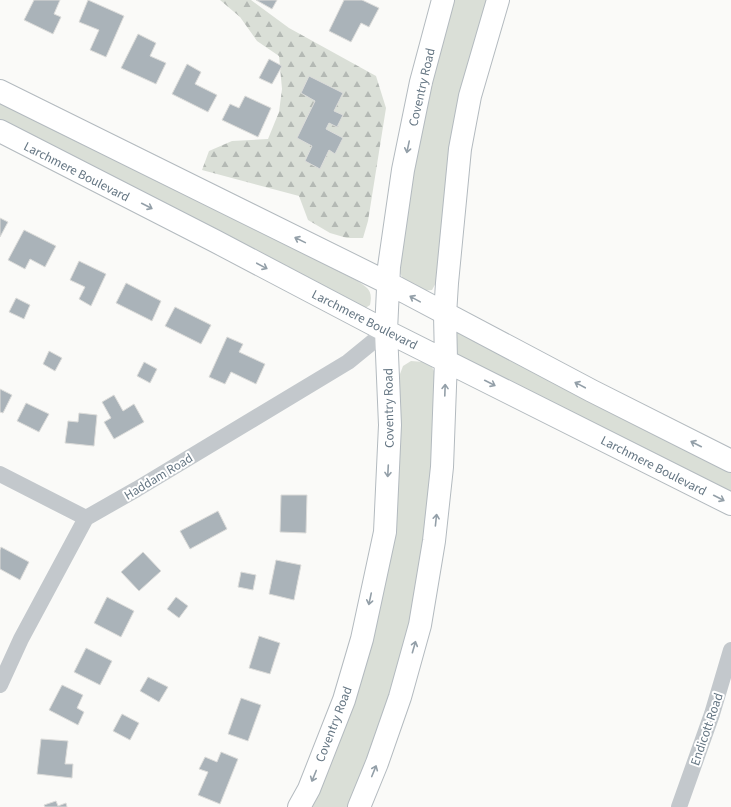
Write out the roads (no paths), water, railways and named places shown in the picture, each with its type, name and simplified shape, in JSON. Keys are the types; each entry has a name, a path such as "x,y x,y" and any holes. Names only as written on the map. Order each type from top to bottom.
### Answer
{"street":[{"name":"Coventry Road","path":"299,807 309,789 344,700 362,639 385,532 390,425 386,331 388,283 403,170 421,82 443,0"},
{"path":"359,807 377,763 392,719 420,625 434,541 442,467 446,360 445,315 460,149 470,96 498,0"},
{"path":"0,91 388,283 445,315 731,461"},
{"name":"Larchmere Boulevard","path":"0,131 215,241 386,331 731,504"},
{"name":"Haddam Road","path":"86,518 348,362 386,331"},
{"path":"0,474 86,518 21,639 0,685"},
{"name":"Endicott Road","path":"679,807 712,714 731,650"}]}
